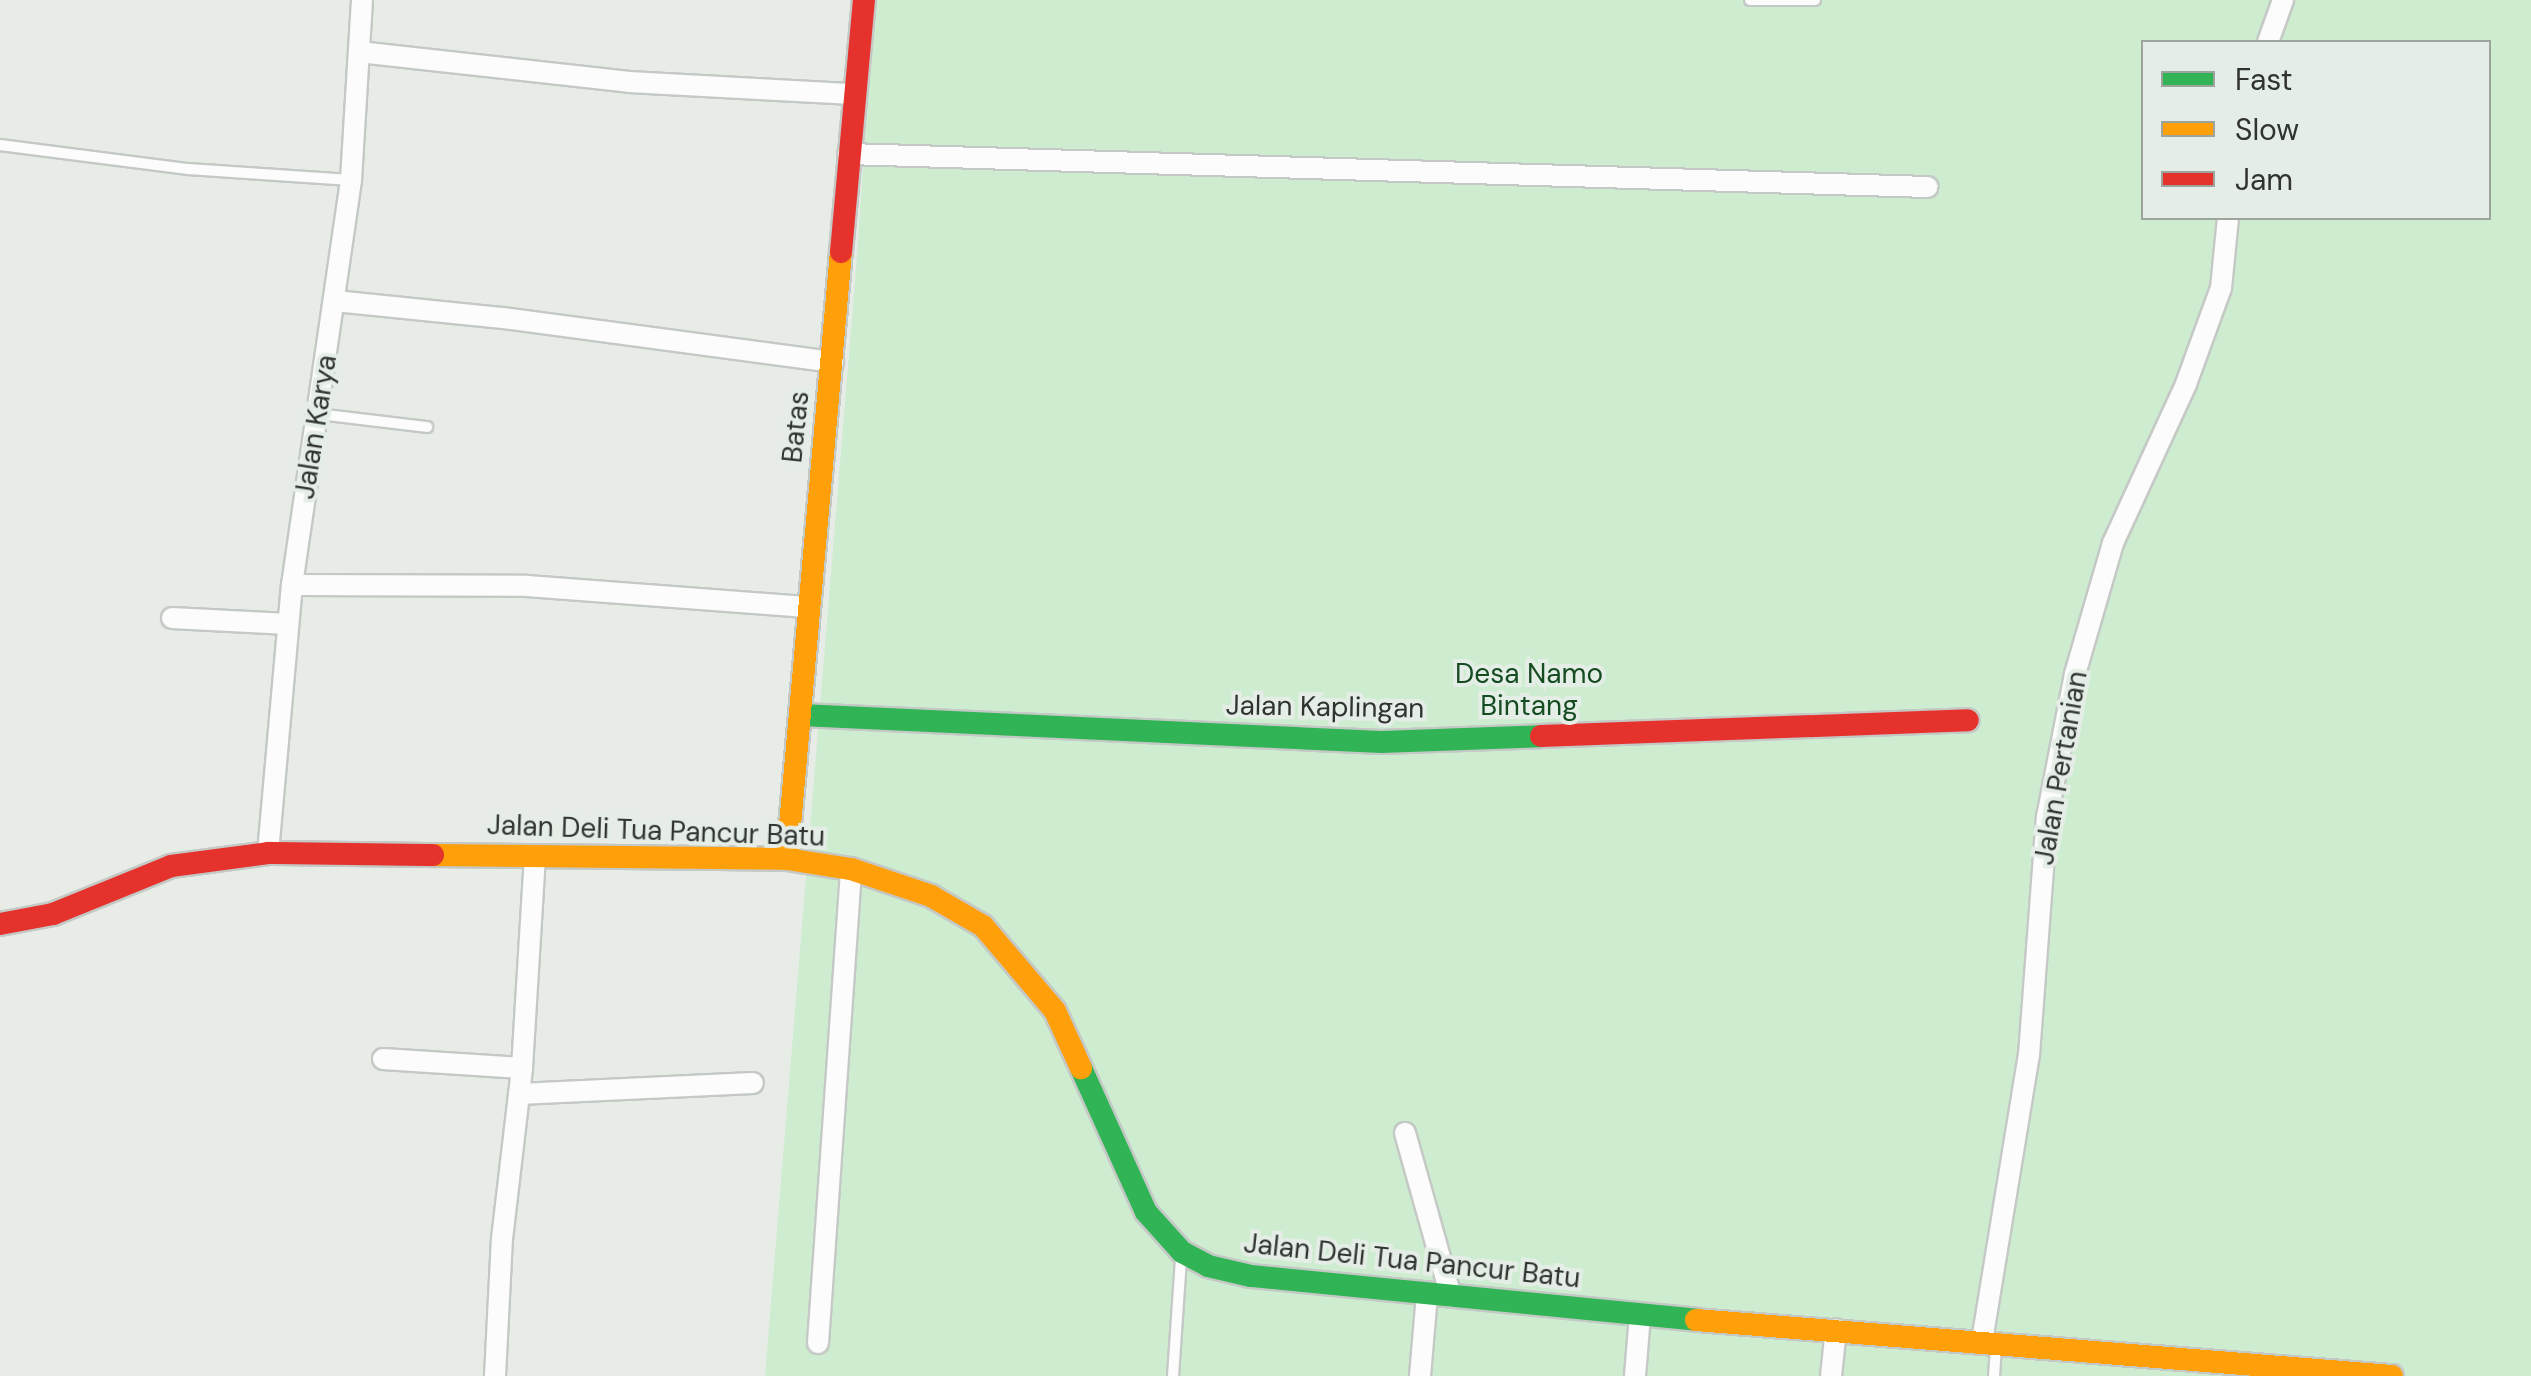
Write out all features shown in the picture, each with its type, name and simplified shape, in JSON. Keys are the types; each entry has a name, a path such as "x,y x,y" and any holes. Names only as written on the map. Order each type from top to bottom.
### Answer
{"main road":[{"name":"Batas","path":"787,860 864,0"},
{"name":"Jalan Kaplingan","path":"801,715 1381,742 1968,720"},
{"name":"Jalan Deli Tua Pancur Batu","path":"0,924 53,914 171,866 268,853 787,860 851,869 931,896 958,910 983,926 1029,975 1055,1010 1080,1060 1134,1193 1182,1252 1208,1266 1252,1276 1640,1315 2392,1376"}],"street":[{"name":"Jalan Karya","path":"268,853 292,585 351,180 362,0"},
{"path":"2269,40 2283,0"},
{"path":"359,52 629,82 853,94"},
{"path":"848,154 1926,187"},
{"name":"Jalan Pertanian","path":"1989,1341 2029,1055 2047,817 2076,674 2113,542 2186,384 2221,288 2228,220"},
{"path":"335,301 503,318 832,362"},
{"path":"292,585 527,586 808,607"},
{"path":"172,618 288,624"},
{"path":"496,1376 502,1238 522,1068 535,856"},
{"path":"818,1342 851,869"},
{"path":"382,1058 522,1068"},
{"path":"519,1094 753,1083"},
{"path":"1405,1133 1439,1295 1420,1376"},
{"path":"1635,1376 1640,1315"},
{"path":"1832,1376 1836,1329"}],"lane":[{"path":"1750,0 1815,0"},
{"path":"0,145 188,169 351,180"},
{"path":"318,414 427,427"},
{"path":"1173,1376 1182,1252"},
{"path":"1989,1341 1994,1376"}],"green space":[{"name":"Desa Namo Bintang","path":"874,0 2531,0 2531,1376 765,1376 857,257"}],"traffic: fast":[{"path":"801,715 1381,742 1541,736"},
{"path":"1081,1068 1146,1212 1182,1252 1208,1266 1251,1276 1696,1320"}],"traffic: slow":[{"path":"787,859 841,252"},
{"path":"433,855 787,859 851,869 931,896 983,926 1055,1011 1081,1068"},
{"path":"1696,1320 2392,1376"}],"traffic: jam":[{"path":"841,252 864,0"},
{"path":"1541,736 1968,720"},
{"path":"0,924 53,914 171,866 268,853 433,855"}]}
